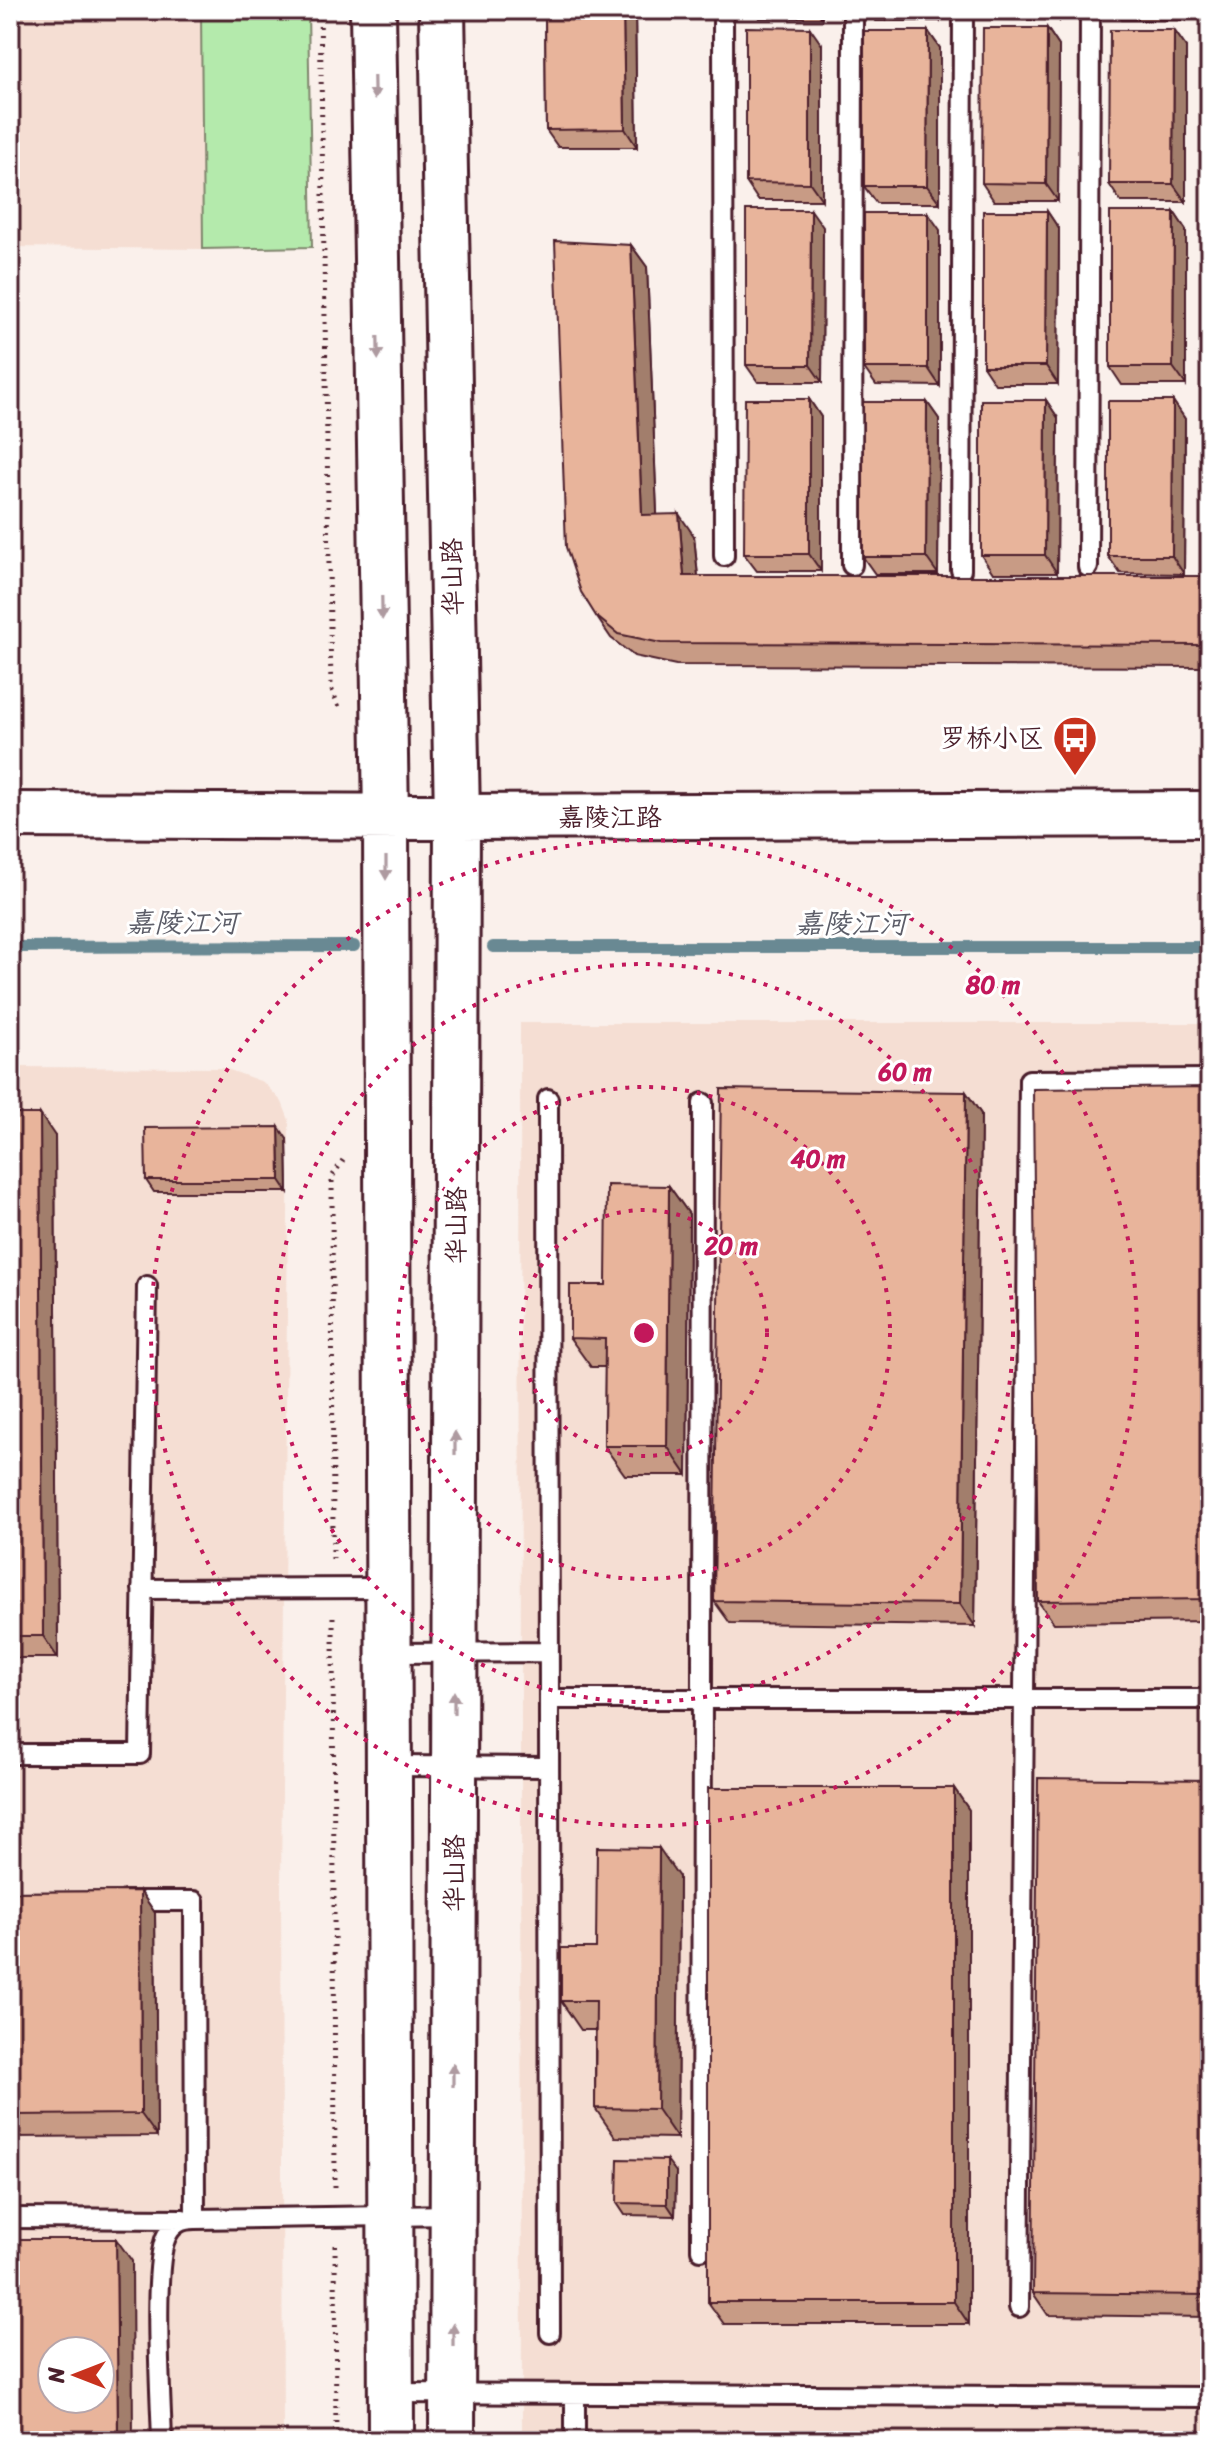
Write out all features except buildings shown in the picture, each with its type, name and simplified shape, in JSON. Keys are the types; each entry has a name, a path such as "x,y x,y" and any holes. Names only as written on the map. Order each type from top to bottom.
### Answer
{"street":[{"path":"373,10 386,817 391,2441"},
{"name":"华山路","path":"442,10 457,817 452,2441"},
{"name":"嘉陵江路","path":"10,815 1210,814"}],"lane":[{"path":"723,10 724,556"},
{"path":"852,565 853,10"},
{"path":"961,570 963,10"},
{"path":"1088,567 1090,10"},
{"path":"1019,2307 1029,1080 1210,1079"},
{"path":"548,1099 550,2333"},
{"path":"701,2250 703,1103"},
{"path":"10,1754 140,1754 147,1286"},
{"path":"142,1589 388,1588"},
{"path":"388,1653 549,1652"},
{"path":"549,1699 1210,1699"},
{"path":"388,1766 549,1767"},
{"path":"102,1901 194,1901 189,2219"},
{"path":"10,2218 453,2215"},
{"path":"162,2441 160,2260 173,2226 189,2219"},
{"path":"390,2393 1210,2397"},
{"path":"575,2394 575,2441"}],"path":[{"path":"320,10 331,688 343,716"},
{"path":"336,2441 332,1177 348,1153"}],"shaded area":[{"path":"10,10 201,10 203,249 10,247"},
{"path":"520,1023 1210,1023 1210,2441 522,2441"},
{"path":"10,1067 224,1068 263,1082 282,1102 289,1120 281,1884 283,2441 10,2441"}],"green space":[{"path":"201,10 308,10 312,247 203,249"}],"waterway":[{"name":"嘉陵江河","path":"10,947 354,946"},
{"name":"嘉陵江河","path":"493,947 1210,947"}],"place":[{"name":"罗桥小区","path":"1075,777"}]}
